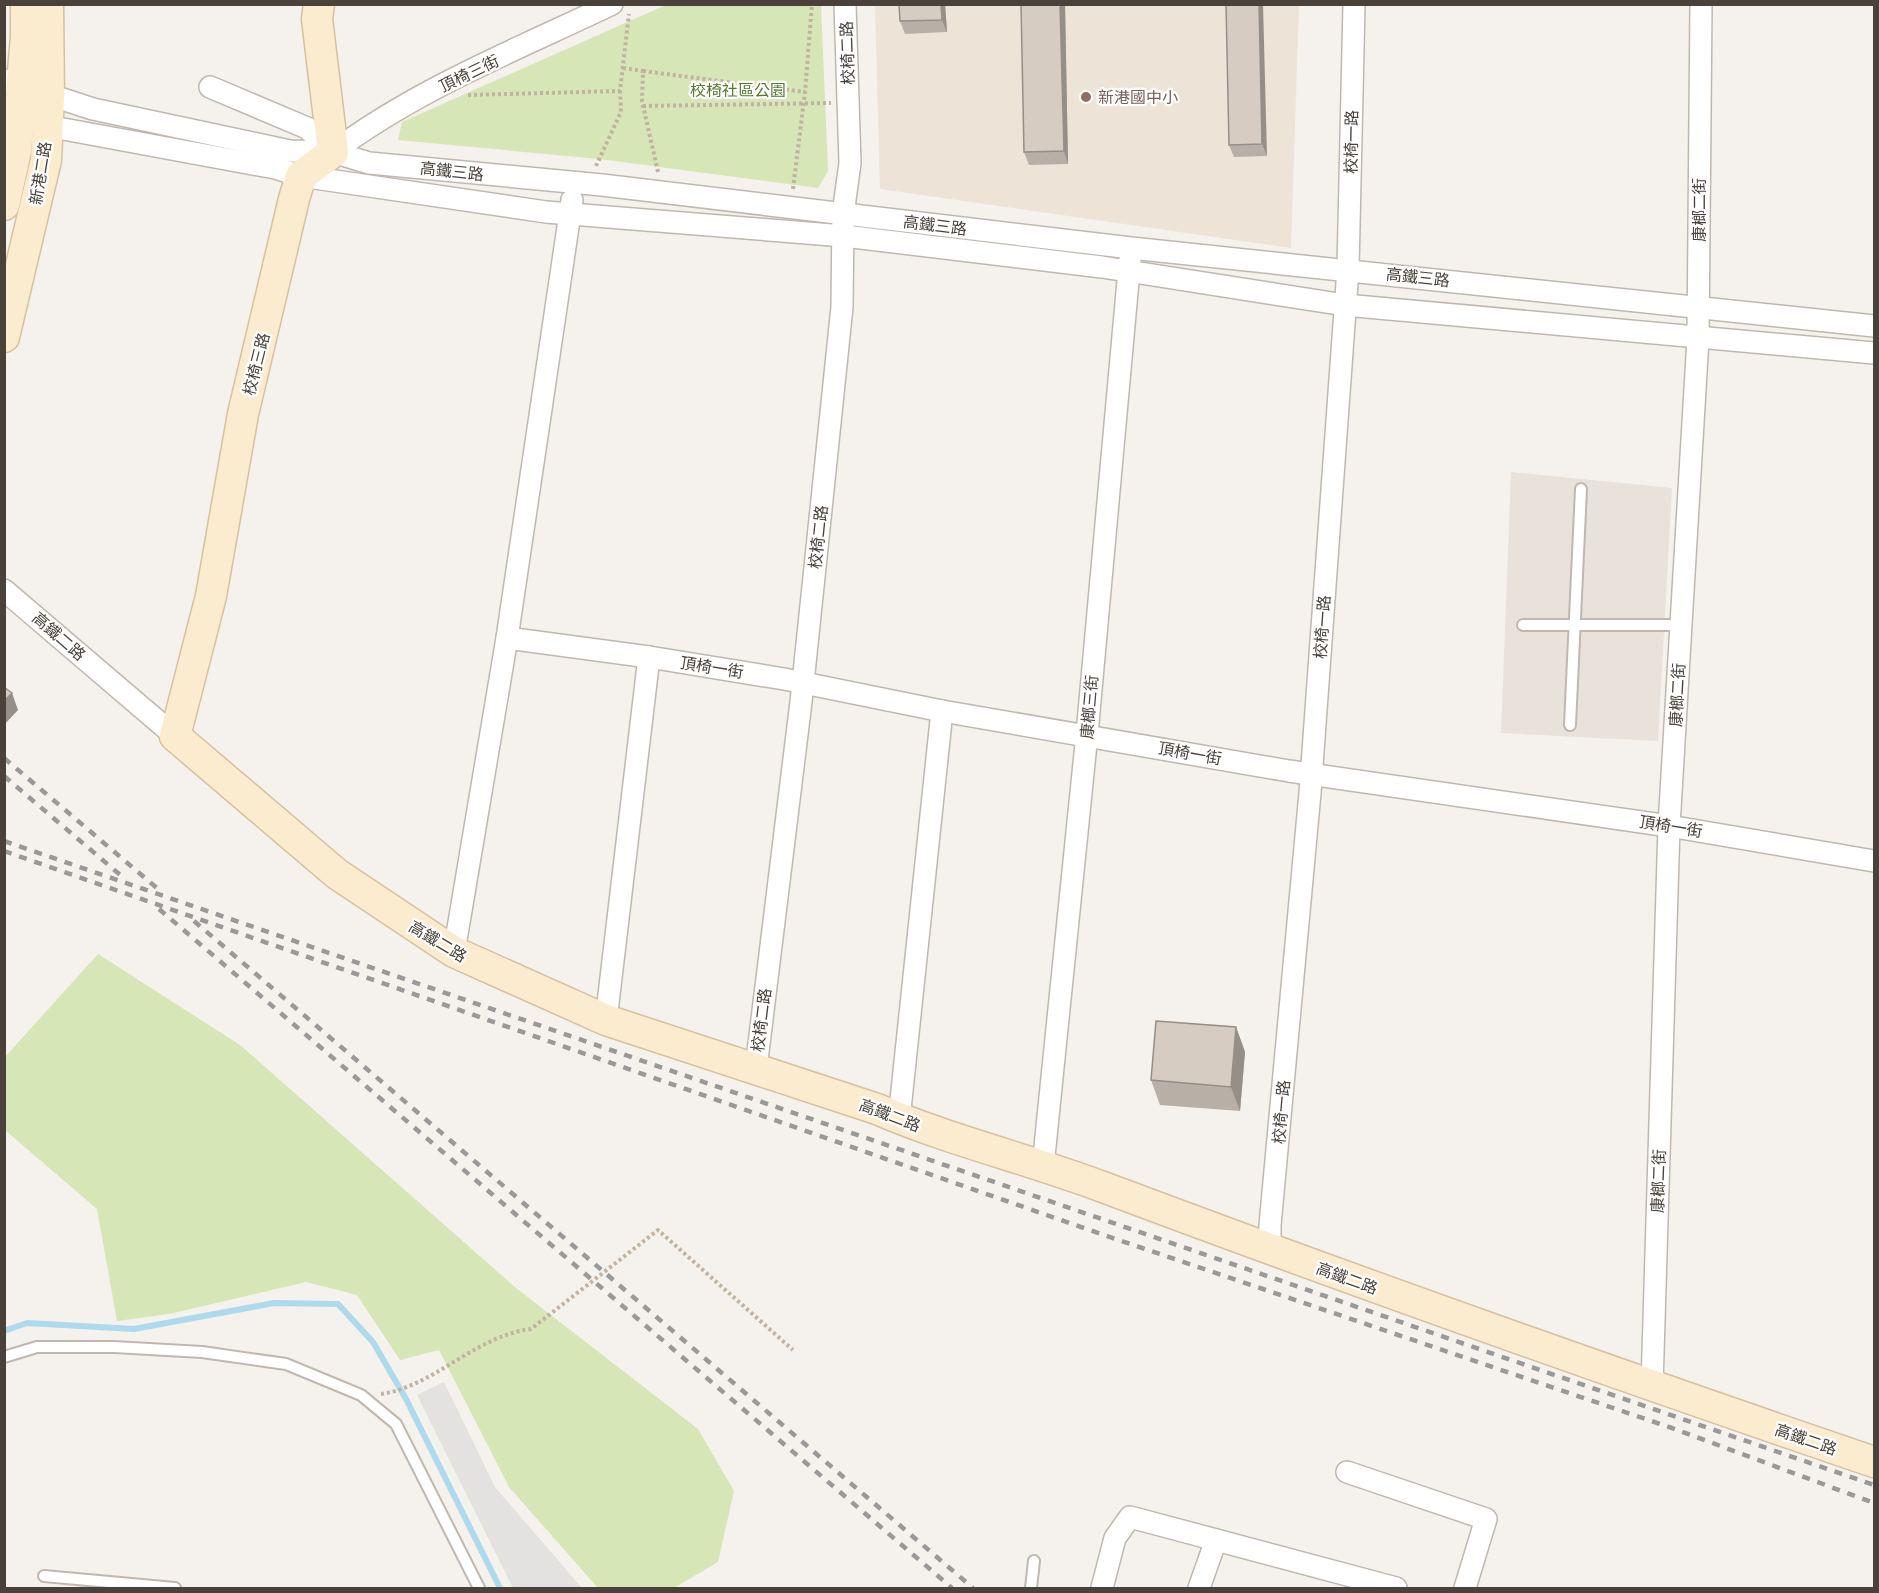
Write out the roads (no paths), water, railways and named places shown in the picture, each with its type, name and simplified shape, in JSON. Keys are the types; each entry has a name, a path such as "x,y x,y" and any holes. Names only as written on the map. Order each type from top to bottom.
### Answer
{"street":[{"name":"新港二路","path":"4,205 16,151 26,4"},
{"name":"新港二路","path":"19,97 48,4"},
{"path":"319,4 317,19 333,152"},
{"name":"校椅二路","path":"756,1068 803,684 842,307 843,214 850,163 845,4"},
{"name":"校椅一路","path":"1270,1249 1270,1225 1312,774 1346,306 1354,4"},
{"name":"康榔二街","path":"1652,1386 1669,826 1698,339 1701,4"},
{"name":"頂椅三街","path":"333,152 369,124 457,78 621,8"},
{"path":"210,87 307,128 333,152"},
{"name":"新港二路","path":"4,337 46,160 47,126 19,97"},
{"name":"高鐵三路","path":"19,97 93,109 290,151 333,152 369,163 575,183 1131,248 1875,326"},
{"name":"高鐵三路","path":"47,126 279,169 301,176 569,214 844,236 1129,273 1346,306 1875,353"},
{"path":"301,176 333,152"},
{"name":"校椅三路","path":"175,736 212,596 243,414 301,176"},
{"path":"454,952 507,638 575,183"},
{"name":"康榔三街","path":"1043,1166 1087,734 1131,248"},
{"name":"高鐵二路","path":"4,590 337,874 454,952 606,1020 756,1068 899,1119 1043,1166 1652,1386 1875,1462"},
{"name":"頂椅一街","path":"507,638 649,657 942,711 1312,774 1669,826 1875,861"},
{"path":"606,1020 649,657"},
{"path":"899,1119 942,711"},
{"path":"1347,1472 1486,1519 1465,1588"},
{"path":"1102,1588 1115,1538 1130,1517 1396,1588"},
{"path":"1199,1588 1215,1540"}],"lane":[{"path":"1570,725 1581,489"},
{"path":"1523,625 1574,623 1681,625"},
{"path":"4,1357 37,1347 114,1347 202,1352 286,1364 361,1395 396,1424 479,1588"},
{"path":"1031,1588 1034,1561"},
{"path":"44,1576 175,1588"}],"waterway":[{"path":"4,1331 27,1323 134,1329 274,1303 338,1304 373,1342 406,1399 500,1588"}],"railway":[{"path":"4,758 158,889"},
{"path":"4,776 125,879"},
{"path":"4,841 1874,1485"},
{"path":"4,851 1101,1234 1672,1428 1874,1503"},
{"path":"159,909 952,1588"},
{"path":"194,921 973,1588"}],"place":[{"name":"新港國中小","path":"1086,97"}],"park label":[{"name":"校椅社區公園","path":"738,90"}]}
